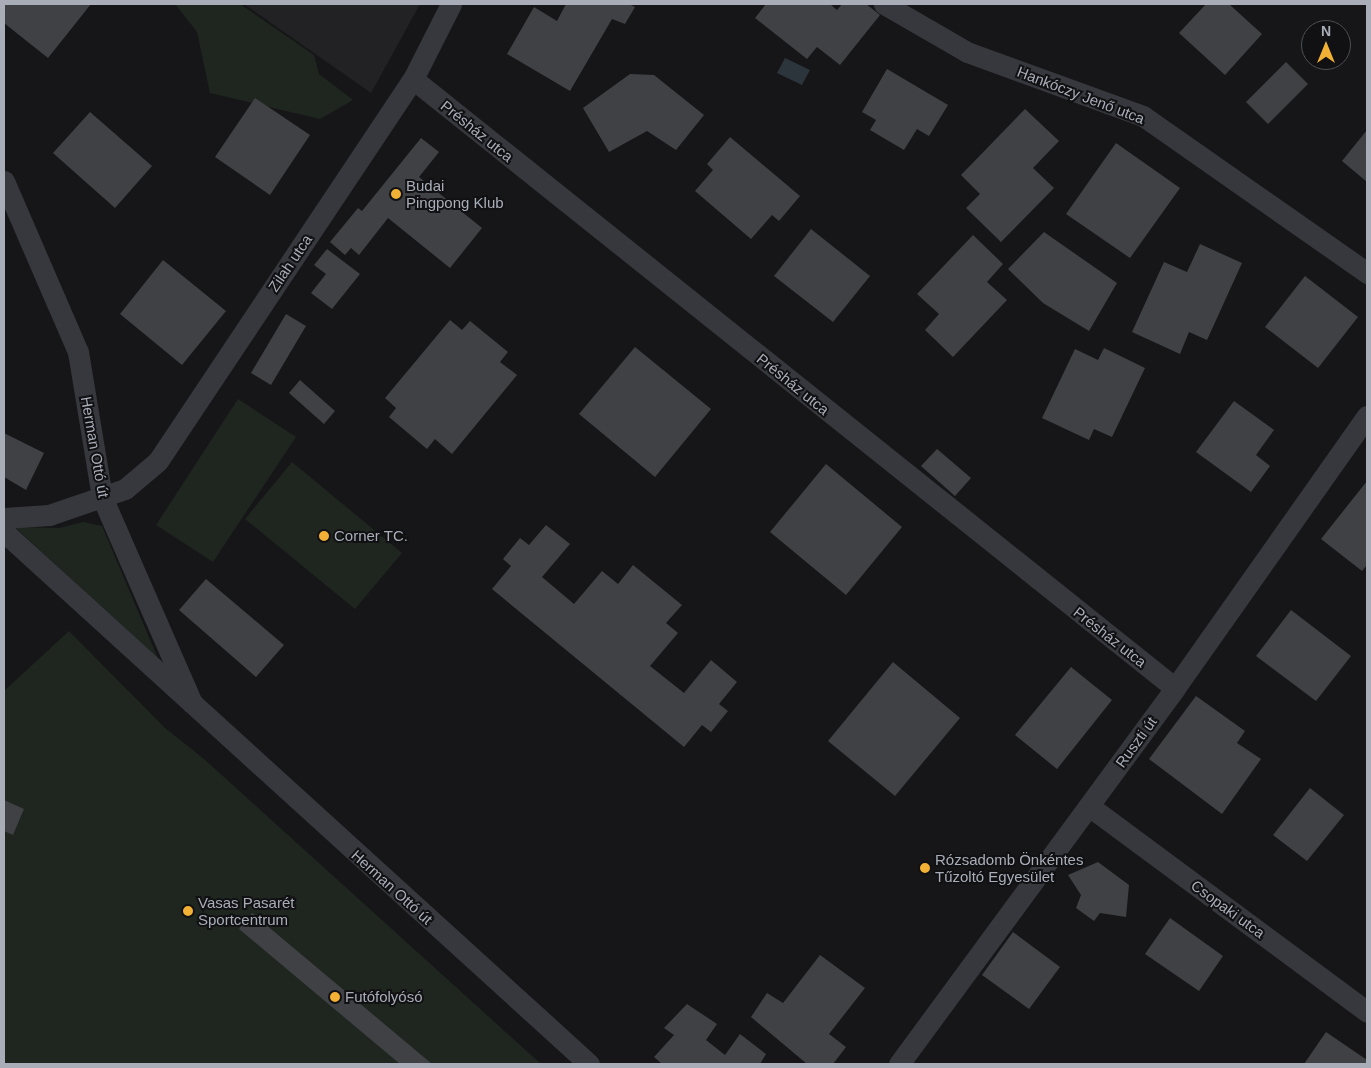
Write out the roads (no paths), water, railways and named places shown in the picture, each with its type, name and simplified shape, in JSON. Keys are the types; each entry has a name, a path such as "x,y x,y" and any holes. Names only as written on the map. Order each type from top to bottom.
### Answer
{"street":[{"name":"Zilah utca","path":"4,518 49,516 125,489 158,461 413,79 451,4"},
{"name":"Hankóczy Jenő utca","path":"884,4 967,52 1143,116 1367,273"},
{"name":"Présház utca","path":"413,79 1175,688"},
{"name":"Herman Ottó út","path":"4,181 78,352 102,497 196,710"},
{"name":"Ruszti út","path":"899,1064 1175,688 1367,416"},
{"name":"Herman Ottó út","path":"4,532 196,710 589,1064"},
{"name":"Csopaki utca","path":"1089,806 1367,1012"}],"place":[{"name":"Budai Pingpong Klub","path":"396,194"},
{"name":"Corner TC.","path":"324,536"},
{"name":"Rózsadomb Önkéntes Tűzoltó Egyesület","path":"925,868"},
{"name":"Vasas Pasarét Sportcentrum","path":"188,911"},
{"name":"Futófolyósó","path":"335,997"}]}
